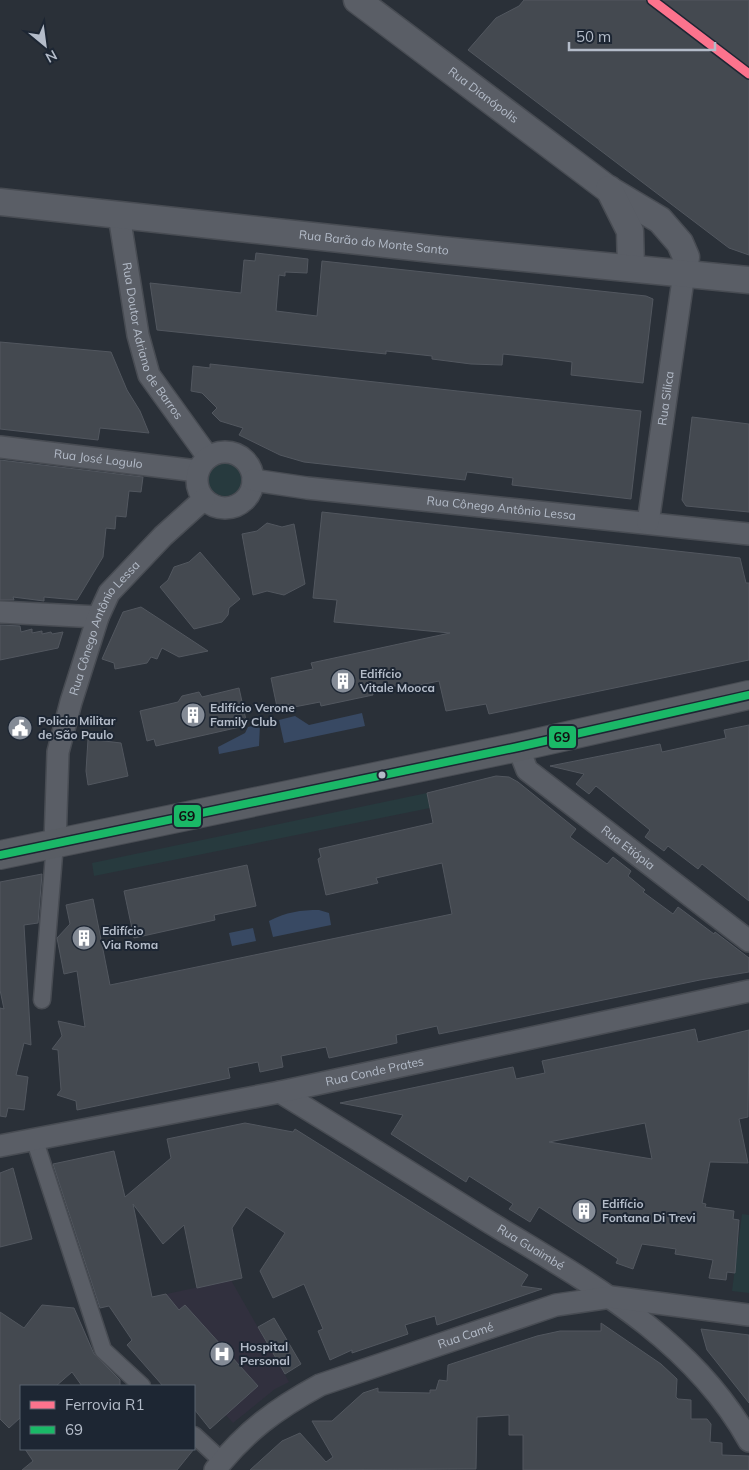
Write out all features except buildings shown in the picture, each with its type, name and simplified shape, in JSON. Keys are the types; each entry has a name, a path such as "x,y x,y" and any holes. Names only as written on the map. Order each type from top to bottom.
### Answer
{"main road":[{"path":"0,855 518,747 749,695"}],"street":[{"name":"Rua Dianópolis","path":"357,0 608,189 660,220 676,238 686,257 684,273"},
{"name":"Rua Dianópolis","path":"608,189 630,231 631,268"},
{"name":"Rua Barão do Monte Santo","path":"0,202 749,280"},
{"name":"Rua Doutor Adriano de Barros","path":"119,215 138,335 149,375 202,464"},
{"name":"Rua Silica","path":"648,523 684,273"},
{"name":"Rua José Logulo","path":"0,447 202,464"},
{"path":"221,451 239,455 247,461 253,480 247,498 234,507 217,507 204,499 196,484 202,464 221,451"},
{"name":"Rua Cônego Antônio Lessa","path":"253,480 317,489 749,534"},
{"name":"Rua Cônego Antônio Lessa","path":"56,844 58,752 71,702 98,617 109,593 163,536 204,499"},
{"path":"0,612 98,617"},
{"name":"Rua Etiópia","path":"518,747 527,770 749,940"},
{"path":"42,1000 56,844"},
{"name":"Rua Conde Prates","path":"0,1146 35,1141 280,1092 749,991"},
{"name":"Rua Guaimbé","path":"280,1092 611,1297 668,1341 692,1365 749,1441"},
{"path":"35,1141 102,1350 141,1385"},
{"name":"Rua Camé","path":"219,1466 254,1427 284,1405 320,1386 556,1306 611,1297 749,1315"},
{"path":"195,1436 219,1466"}],"shaded area":[{"name":"Hospital Personal","path":"231,1280 289,1382 275,1389 233,1423 125,1303"}],"green space":[{"path":"225,462 232,463 237,467 241,472 241,486 237,491 232,495 225,496 218,495 213,491 209,486 208,479 209,472 213,467 218,463"},
{"path":"427,793 430,808 94,876 92,863"},
{"path":"742,1214 749,1215 749,1293 732,1291"}],"water":[{"path":"362,713 365,726 284,743 279,720 295,716 309,725"},
{"path":"260,724 259,746 219,754 218,747 245,733 248,727"},
{"path":"319,910 329,913 331,925 273,937 269,921 281,915 294,912"},
{"path":"253,928 256,941 232,946 229,933"}],"rail line":[{"name":"R1","path":"652,0 749,74"}],"transit line":[{"name":"69","path":"0,855 518,747 749,695"}],"place":[{"name":"Edifício Vitale Mooca","path":"343,681"},
{"name":"Edifício Verone Family Club","path":"193,715"},
{"name":"Policia Militar de São Paulo","path":"20,728"},
{"name":"Edifício Via Roma","path":"84,938"},
{"name":"Edifício Fontana Di Trevi","path":"584,1211"},
{"name":"Hospital Personal","path":"222,1354"}]}
